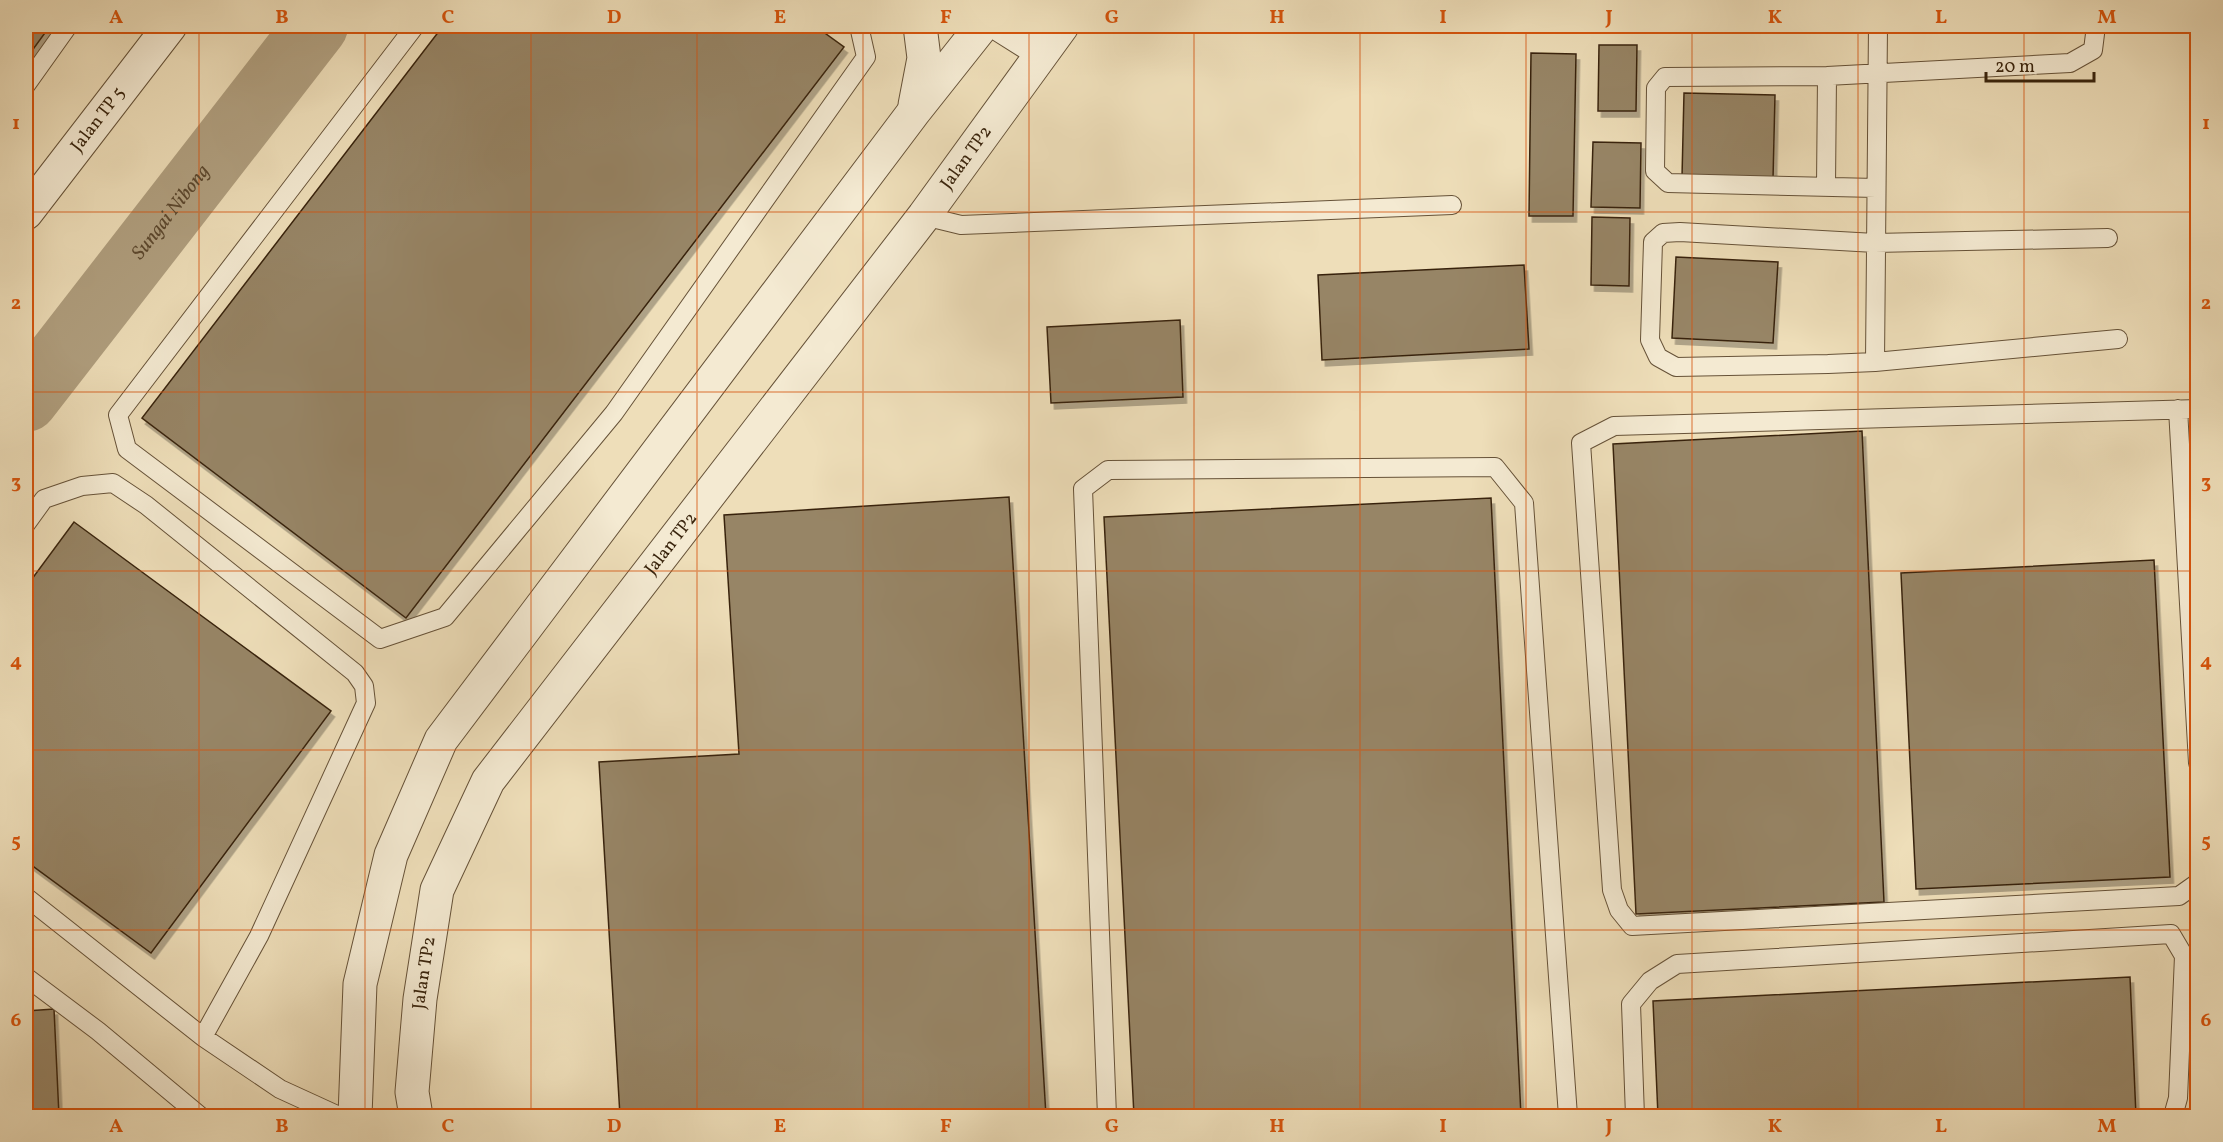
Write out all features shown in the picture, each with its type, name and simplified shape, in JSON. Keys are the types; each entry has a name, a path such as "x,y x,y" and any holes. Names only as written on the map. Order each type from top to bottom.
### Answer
{"street":[{"name":"Jalan TP 5","path":"26,213 170,26"},
{"path":"913,113 924,58 920,26"},
{"path":"355,1116 360,984 391,855 441,740 913,113 982,26"},
{"path":"1002,26 1042,51"},
{"name":"Jalan TP2","path":"416,1116 412,1092 420,999 437,890 488,780 924,216 1062,26"}],"lane":[{"path":"26,85 69,26"},
{"path":"415,26 118,415 127,449 380,639 445,617 614,413 866,57 859,26"},
{"path":"1875,362 1878,26"},
{"path":"1876,188 1668,183 1655,171 1656,88 1665,77 1827,76 2070,63 2093,50 2096,26"},
{"path":"1826,186 1827,76"},
{"path":"924,216 961,225 1452,205"},
{"path":"2108,238 1875,243 1664,233 1653,242 1650,340 1658,357 1676,367 1875,362 2118,339"},
{"path":"2178,409 2198,763"},
{"path":"2198,409 1614,426 1581,443 1612,890 1619,910 1632,926 2180,896 2198,881"},
{"path":"1107,1116 1083,489 1108,470 1495,467 1524,503 1568,1116"},
{"path":"26,524 44,499 82,486 113,483 146,505 356,673 364,686 366,704 269,915 203,1037"},
{"path":"26,897 203,1037 280,1089 339,1116"},
{"path":"1635,1116 1631,1004 1650,981 1677,964 2171,934 2184,956 2178,1098 2173,1116"},
{"path":"26,976 98,1031 201,1116"}],"building":[{"path":"26,26 50,26 26,59"},
{"path":"443,26 815,26 844,47 406,618 142,418"},
{"path":"1599,45 1637,45 1636,111 1598,111"},
{"path":"1531,53 1576,54 1573,216 1529,216"},
{"path":"1684,93 1775,95 1773,179 1682,177"},
{"path":"1593,142 1641,143 1640,208 1591,207"},
{"path":"1592,217 1630,218 1629,286 1591,285"},
{"path":"1676,257 1778,262 1773,343 1672,338"},
{"path":"1524,265 1529,349 1322,360 1318,275"},
{"path":"1180,320 1183,397 1051,403 1047,327"},
{"path":"1862,431 1884,902 1636,914 1613,444"},
{"path":"1009,497 1046,1116 620,1116 599,762 739,754 724,515"},
{"path":"1491,498 1521,1116 1134,1116 1104,517"},
{"path":"74,522 331,711 151,953 26,861 26,587"},
{"path":"2154,560 2170,877 1916,889 1901,573"},
{"path":"2130,977 2136,1116 1658,1116 1653,1001"},
{"path":"54,1009 59,1116 26,1116 26,1011"}],"waterway":[{"name":"Sungai Nibong","path":"26,400 316,26"}]}
